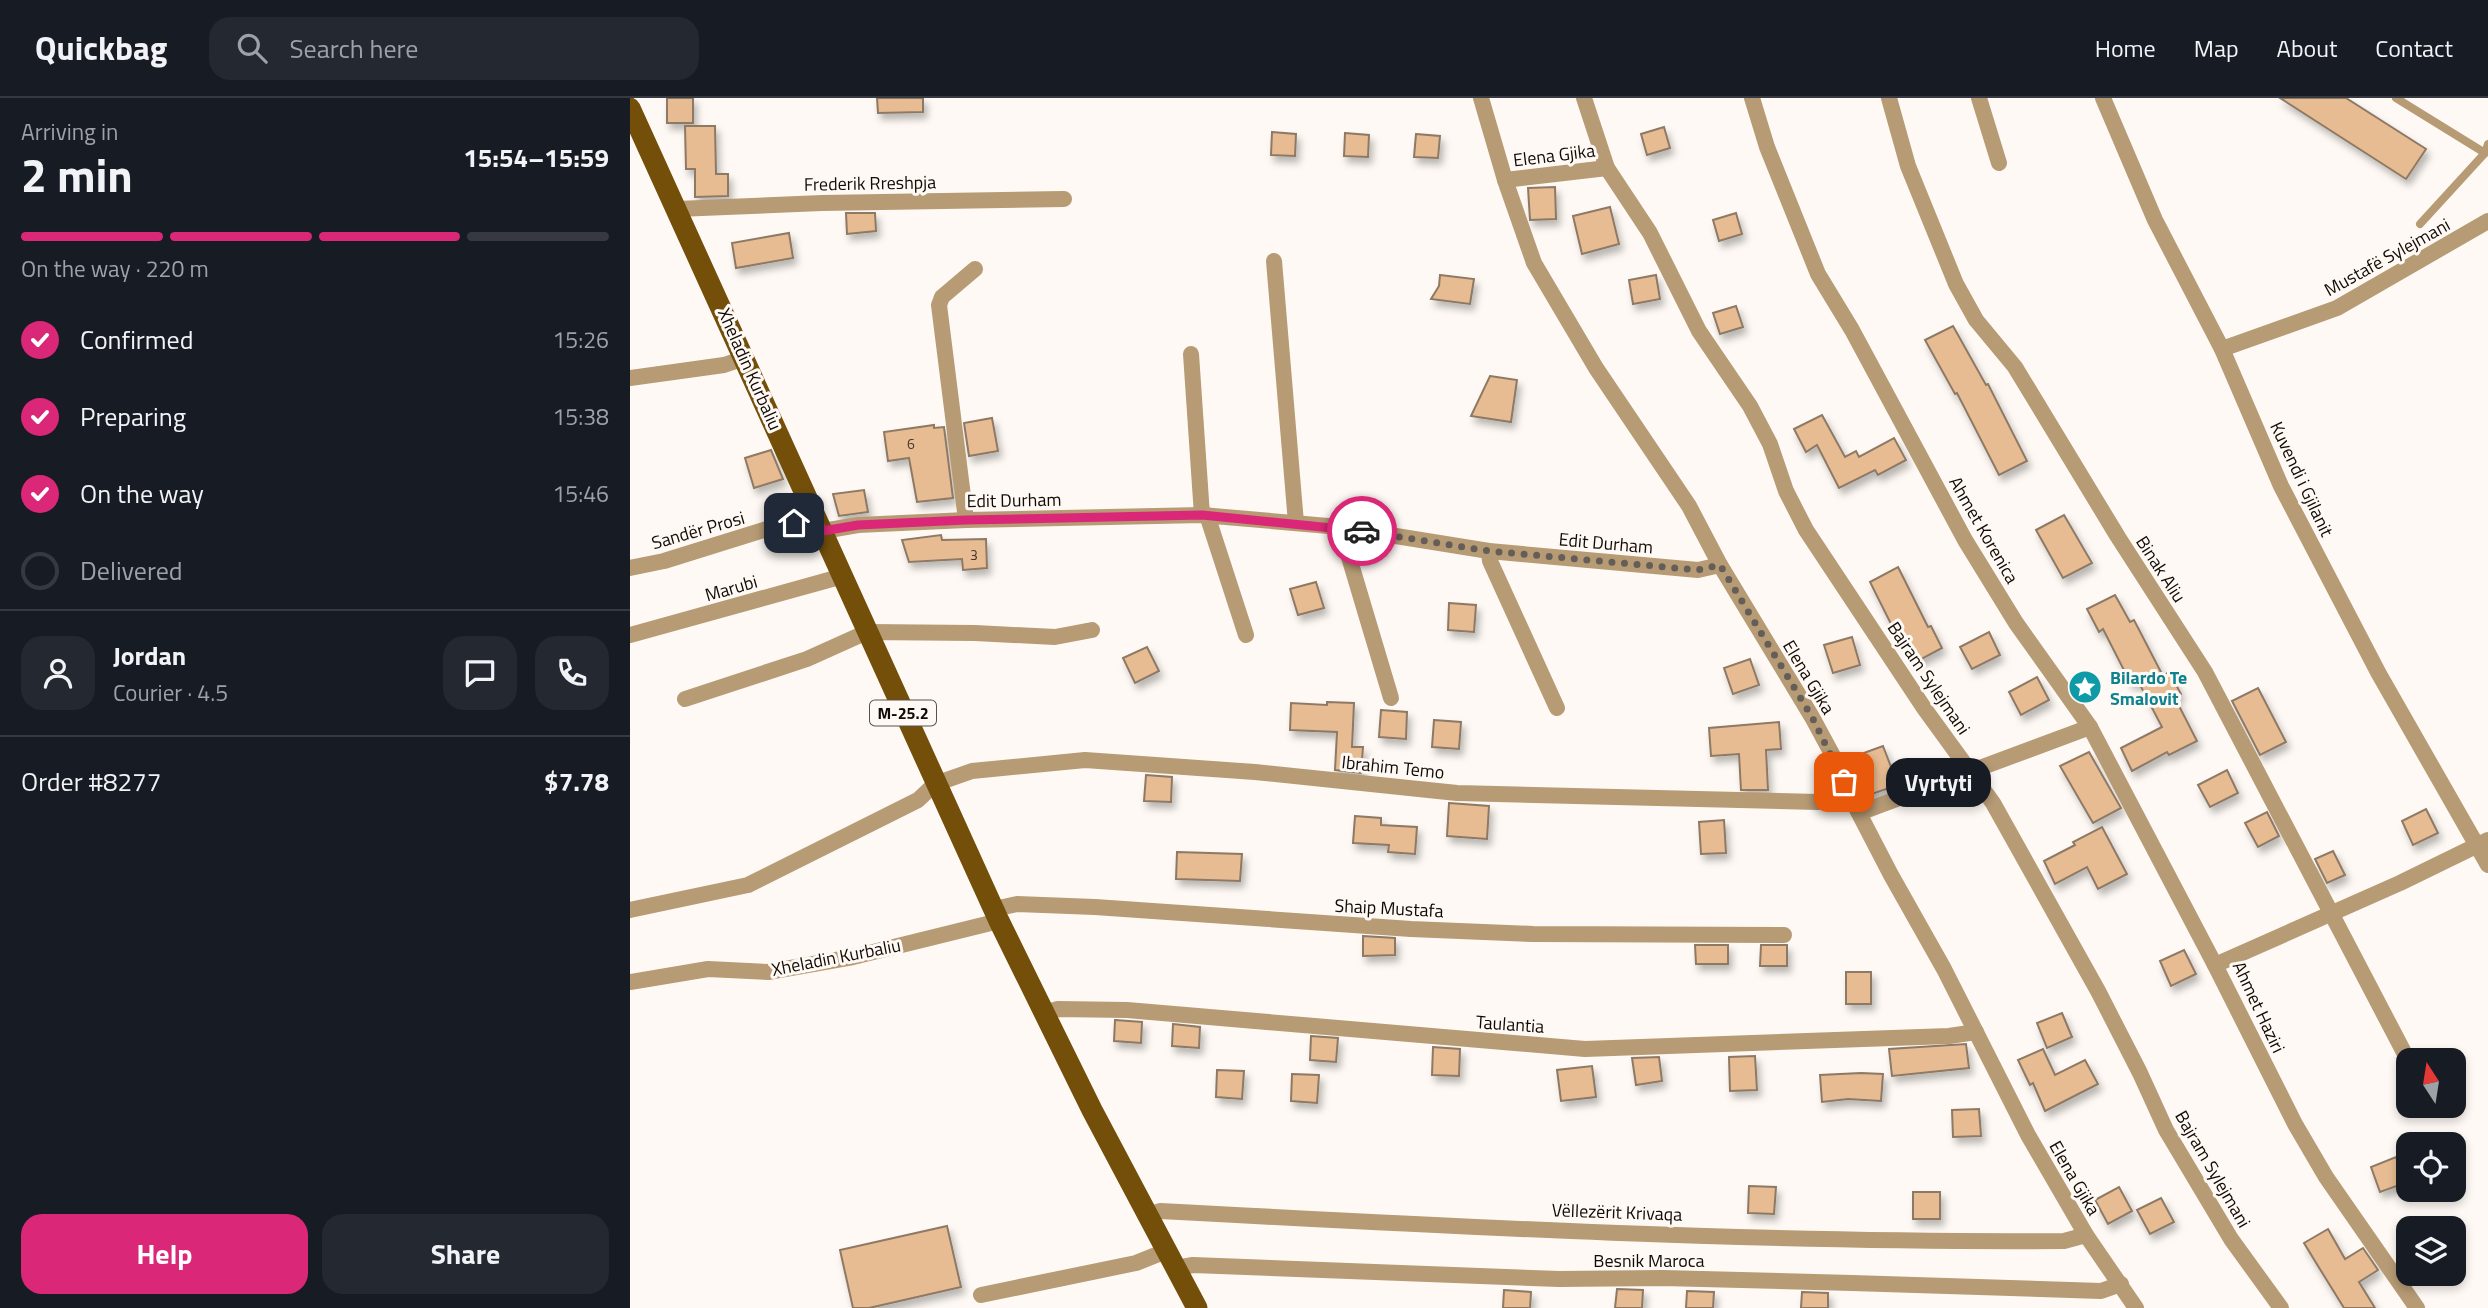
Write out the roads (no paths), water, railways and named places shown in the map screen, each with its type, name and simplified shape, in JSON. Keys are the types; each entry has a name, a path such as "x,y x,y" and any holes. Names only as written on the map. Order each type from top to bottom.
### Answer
{"main road":[{"name":"Xheladin Kurbaliu","path":"630,108 638,146 677,209 996,915 1043,1013 1197,1308"}],"street":[{"name":"Elena Gjika","path":"1481,98 1505,180 1534,263 1596,368 1689,506 1720,565 1812,717 1839,767 1858,813 1976,1032 2028,1135 2086,1236 2136,1308"},
{"name":"Bajram Sylejmani","path":"1584,98 1606,168 1650,233 1699,331 1770,443 1786,491 1806,530 1924,708 1993,803 2073,946 2140,1073 2166,1130 2231,1238 2281,1308"},
{"name":"Ahmet Korenica","path":"1752,98 1767,147 1818,274 1865,354 1965,540 2016,623 2090,727 2215,965"},
{"name":"Binak Aliu","path":"1889,98 1908,166 1956,284 1976,320 2015,368 2111,527 2205,672 2402,1048"},
{"path":"1979,98 1999,163"},
{"name":"Kuvendi i Gjilanit","path":"2103,98 2155,220 2222,349 2281,486 2379,674 2483,843 2488,865"},
{"name":"Elena Gjika","path":"1505,180 1606,168"},
{"name":"Frederik Rreshpja","path":"677,209 822,203 1064,199"},
{"name":"Mustafë Sylejmani","path":"2222,349 2337,308 2488,221"},
{"path":"1274,261 1296,523"},
{"path":"966,520 939,305 942,297 975,269"},
{"path":"1191,354 1204,515 1246,635"},
{"path":"630,378 724,366 745,358"},
{"name":"Edit Durham","path":"819,523 858,525 1204,515 1340,527 1489,551 1698,570 1720,565"},
{"name":"Sandër Prosi","path":"630,568 819,523"},
{"path":"1340,527 1391,698"},
{"path":"1489,551 1490,561 1557,708"},
{"name":"Marubi","path":"630,635 843,576"},
{"path":"685,699 807,659 867,632 1055,637 1092,630"},
{"path":"1858,813 2090,727"},
{"name":"Ibrahim Temo","path":"935,783 972,771 1086,760 1255,772 1457,793 1818,802 1850,796"},
{"path":"630,911 748,885 918,800 935,783"},
{"name":"Ahmet Haziri","path":"2417,1308 2326,1177 2295,1124 2215,965 2483,843"},
{"name":"Shaip Mustafa","path":"996,915 1017,904 1533,934 1784,935"},
{"name":"Xheladin Kurbaliu","path":"630,982 708,969 768,972 853,957 996,915"},
{"name":"Taulantia","path":"1043,1013 1058,1009 1127,1010 1585,1049 1949,1036 1976,1032"},
{"name":"Vëllezërit Krivaqa","path":"1148,1215 1160,1210 1380,1223 1899,1242 2064,1241 2086,1236"},
{"path":"981,1295 1136,1263 1171,1259"},
{"name":"Besnik Maroca","path":"1171,1259 1193,1265 1559,1279 1663,1278 2101,1291 2121,1284"}],"lane":[{"path":"2396,98 2486,148 2420,224"}],"place":[{"name":"Bilardo Te Smalovit","path":"2085,687"},
{"name":"Vyrtyti","path":"1844,782"}]}
